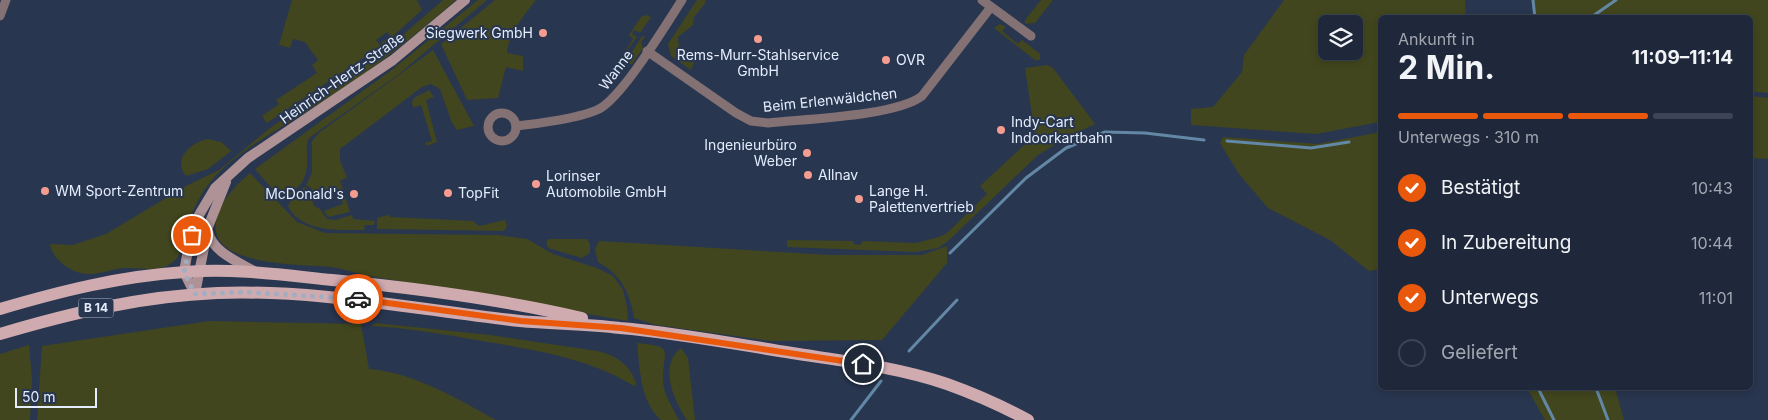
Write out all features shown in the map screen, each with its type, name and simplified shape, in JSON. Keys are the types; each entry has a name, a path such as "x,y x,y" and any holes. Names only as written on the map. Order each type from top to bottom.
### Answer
{"main road":[{"name":"Heinrich-Hertz-Straße","path":"184,272 196,220 215,188 248,158 393,60 465,0"},
{"name":"Heinrich-Hertz-Straße","path":"195,294 201,271 208,227 217,200 231,173"},
{"path":"208,227 209,237 216,247 254,272"},
{"name":"B 14","path":"0,309 90,284 201,271 254,272 428,290 544,310 621,328 901,372 944,383 988,400 1028,420"},
{"path":"184,272 195,294"},
{"name":"B 14","path":"0,334 72,313 137,301 195,294 244,292 387,302 521,321 621,328"}],"street":[{"path":"0,16 6,0"},
{"name":"Wanne","path":"516,126 591,113 598,109 620,90 682,0"},
{"path":"982,0 1031,36"},
{"name":"Beim Erlenwäldchen","path":"647,51 736,113 756,122 775,122 882,110 907,105 922,96 990,7"}],"green space":[{"path":"292,0 417,0 422,10 383,45 381,43 390,36 387,32 376,40 381,46 267,123 262,116 279,104 276,100 317,73 312,65 318,60 305,42 293,39 290,48 279,45"},
{"path":"443,0 456,0 423,29 371,69 247,149 222,169 199,198 187,227 178,257 172,263 153,269 124,268 86,274 74,271 54,255 50,244 73,245 106,234 186,186 219,170 270,128 397,40"},
{"path":"478,0 487,0 399,74 309,138 304,178 298,187 283,201 255,169 393,69"},
{"path":"495,0 536,0 518,25 508,46 507,53 523,56 523,71 506,67 498,98 467,100 441,44"},
{"path":"697,0 705,0 706,2 694,17 693,25 678,37 680,56 694,62 691,70 671,56 668,44"},
{"path":"1041,0 1053,0 1035,23 1025,24 1025,20"},
{"path":"1284,0 1465,0 1466,15 1378,15 1378,122 1316,134 1191,125 1191,109 1213,107 1242,72 1244,55"},
{"path":"1534,0 1768,0 1768,93 1753,91 1753,15 1534,15"},
{"path":"646,15 651,17 640,33 634,30 632,34 637,37 617,64 633,39 629,35 641,17"},
{"path":"1000,24 1006,27 1002,31 1018,44 1022,40 1040,54 1040,60 1035,60 994,28"},
{"path":"642,36 645,37 641,42 643,48 632,64 624,64"},
{"path":"433,50 474,126 457,130 452,123 440,89 431,84 422,87 340,149 340,161 347,177 340,181 350,212 328,217 324,211 343,204 338,190 315,198 311,188 306,185 312,173 312,141 319,133"},
{"path":"1047,65 1053,68 1095,124 1066,138 1038,155 947,242 938,248 916,252 787,247 787,240 853,241 854,244 860,245 863,241 916,243 947,233 987,194 980,186 1035,135 1025,68"},
{"path":"429,90 434,97 426,100 437,142 426,146 425,143 432,141 421,105 413,108 412,102 414,98"},
{"path":"1753,96 1768,98 1768,159 1753,158"},
{"path":"1378,132 1378,269 1369,271 1330,240 1268,208 1239,174 1220,143 1223,137 1318,144"},
{"path":"208,139 221,142 231,151 208,169 186,176 182,170 181,163 185,152 195,144"},
{"path":"250,173 297,222 325,233 498,235 527,239 553,254 597,268 613,276 623,290 628,321 369,276 331,267 280,263 241,255 227,248 217,237 216,222 221,207 228,195"},
{"path":"304,187 309,190 314,206 320,209 327,219 335,220 352,215 353,219 375,221 374,225 365,225 364,230 333,230 302,221 294,215 288,206"},
{"path":"388,215 391,217 473,221 479,226 505,220 507,226 504,231 377,229 377,218"},
{"path":"549,239 587,239 590,244 590,253 582,258 548,248 546,242"},
{"path":"599,241 830,255 922,255 947,246 947,263 882,340 771,341 656,325 634,318 630,300 623,285 613,273 598,262 595,249"},
{"path":"209,321 361,324 369,369 386,371 418,381 451,395 496,420 37,420 42,346"},
{"path":"375,323 490,335 597,351 610,355 622,362 634,377 636,384 634,386 597,368 558,356 517,347 399,328 373,326 370,328"},
{"path":"637,343 658,346 665,351 663,385 679,420 661,420 649,404 640,374"},
{"path":"29,345 32,380 30,420 0,420 0,354"},
{"path":"681,348 688,358 695,420 687,420 677,403 670,384 670,364 674,355"},
{"path":"1528,390 1616,390 1624,420 1545,420"}],"waterway":[{"path":"1533,0 1535,15"},
{"path":"1594,15 1616,0"},
{"path":"950,253 1026,178 1066,148 1105,132 1145,133 1204,140"},
{"path":"1227,141 1311,148 1349,142"},
{"path":"909,351 957,300"},
{"path":"851,420 881,381"},
{"path":"1539,390 1554,420"},
{"path":"1597,390 1608,420"}],"way so far":[{"path":"192,235 184,272 195,294 244,292 358,299"}],"place":[{"name":"Siegwerk GmbH","path":"543,33"},
{"name":"Rems-Murr-Stahlservice GmbH","path":"758,39"},
{"name":"OVR","path":"886,60"},
{"name":"Indy-Cart Indoorkartbahn","path":"1001,130"},
{"name":"Ingenieurbüro Weber","path":"807,153"},
{"name":"Allnav","path":"808,175"},
{"name":"Lorinser Automobile GmbH","path":"536,184"},
{"name":"WM Sport-Zentrum","path":"45,191"},
{"name":"TopFit","path":"448,193"},
{"name":"McDonald's","path":"354,194"},
{"name":"Lange H. Palettenvertrieb","path":"859,199"}],"route":[{"path":"358,299 521,321 621,328 673,334 863,364"}]}
